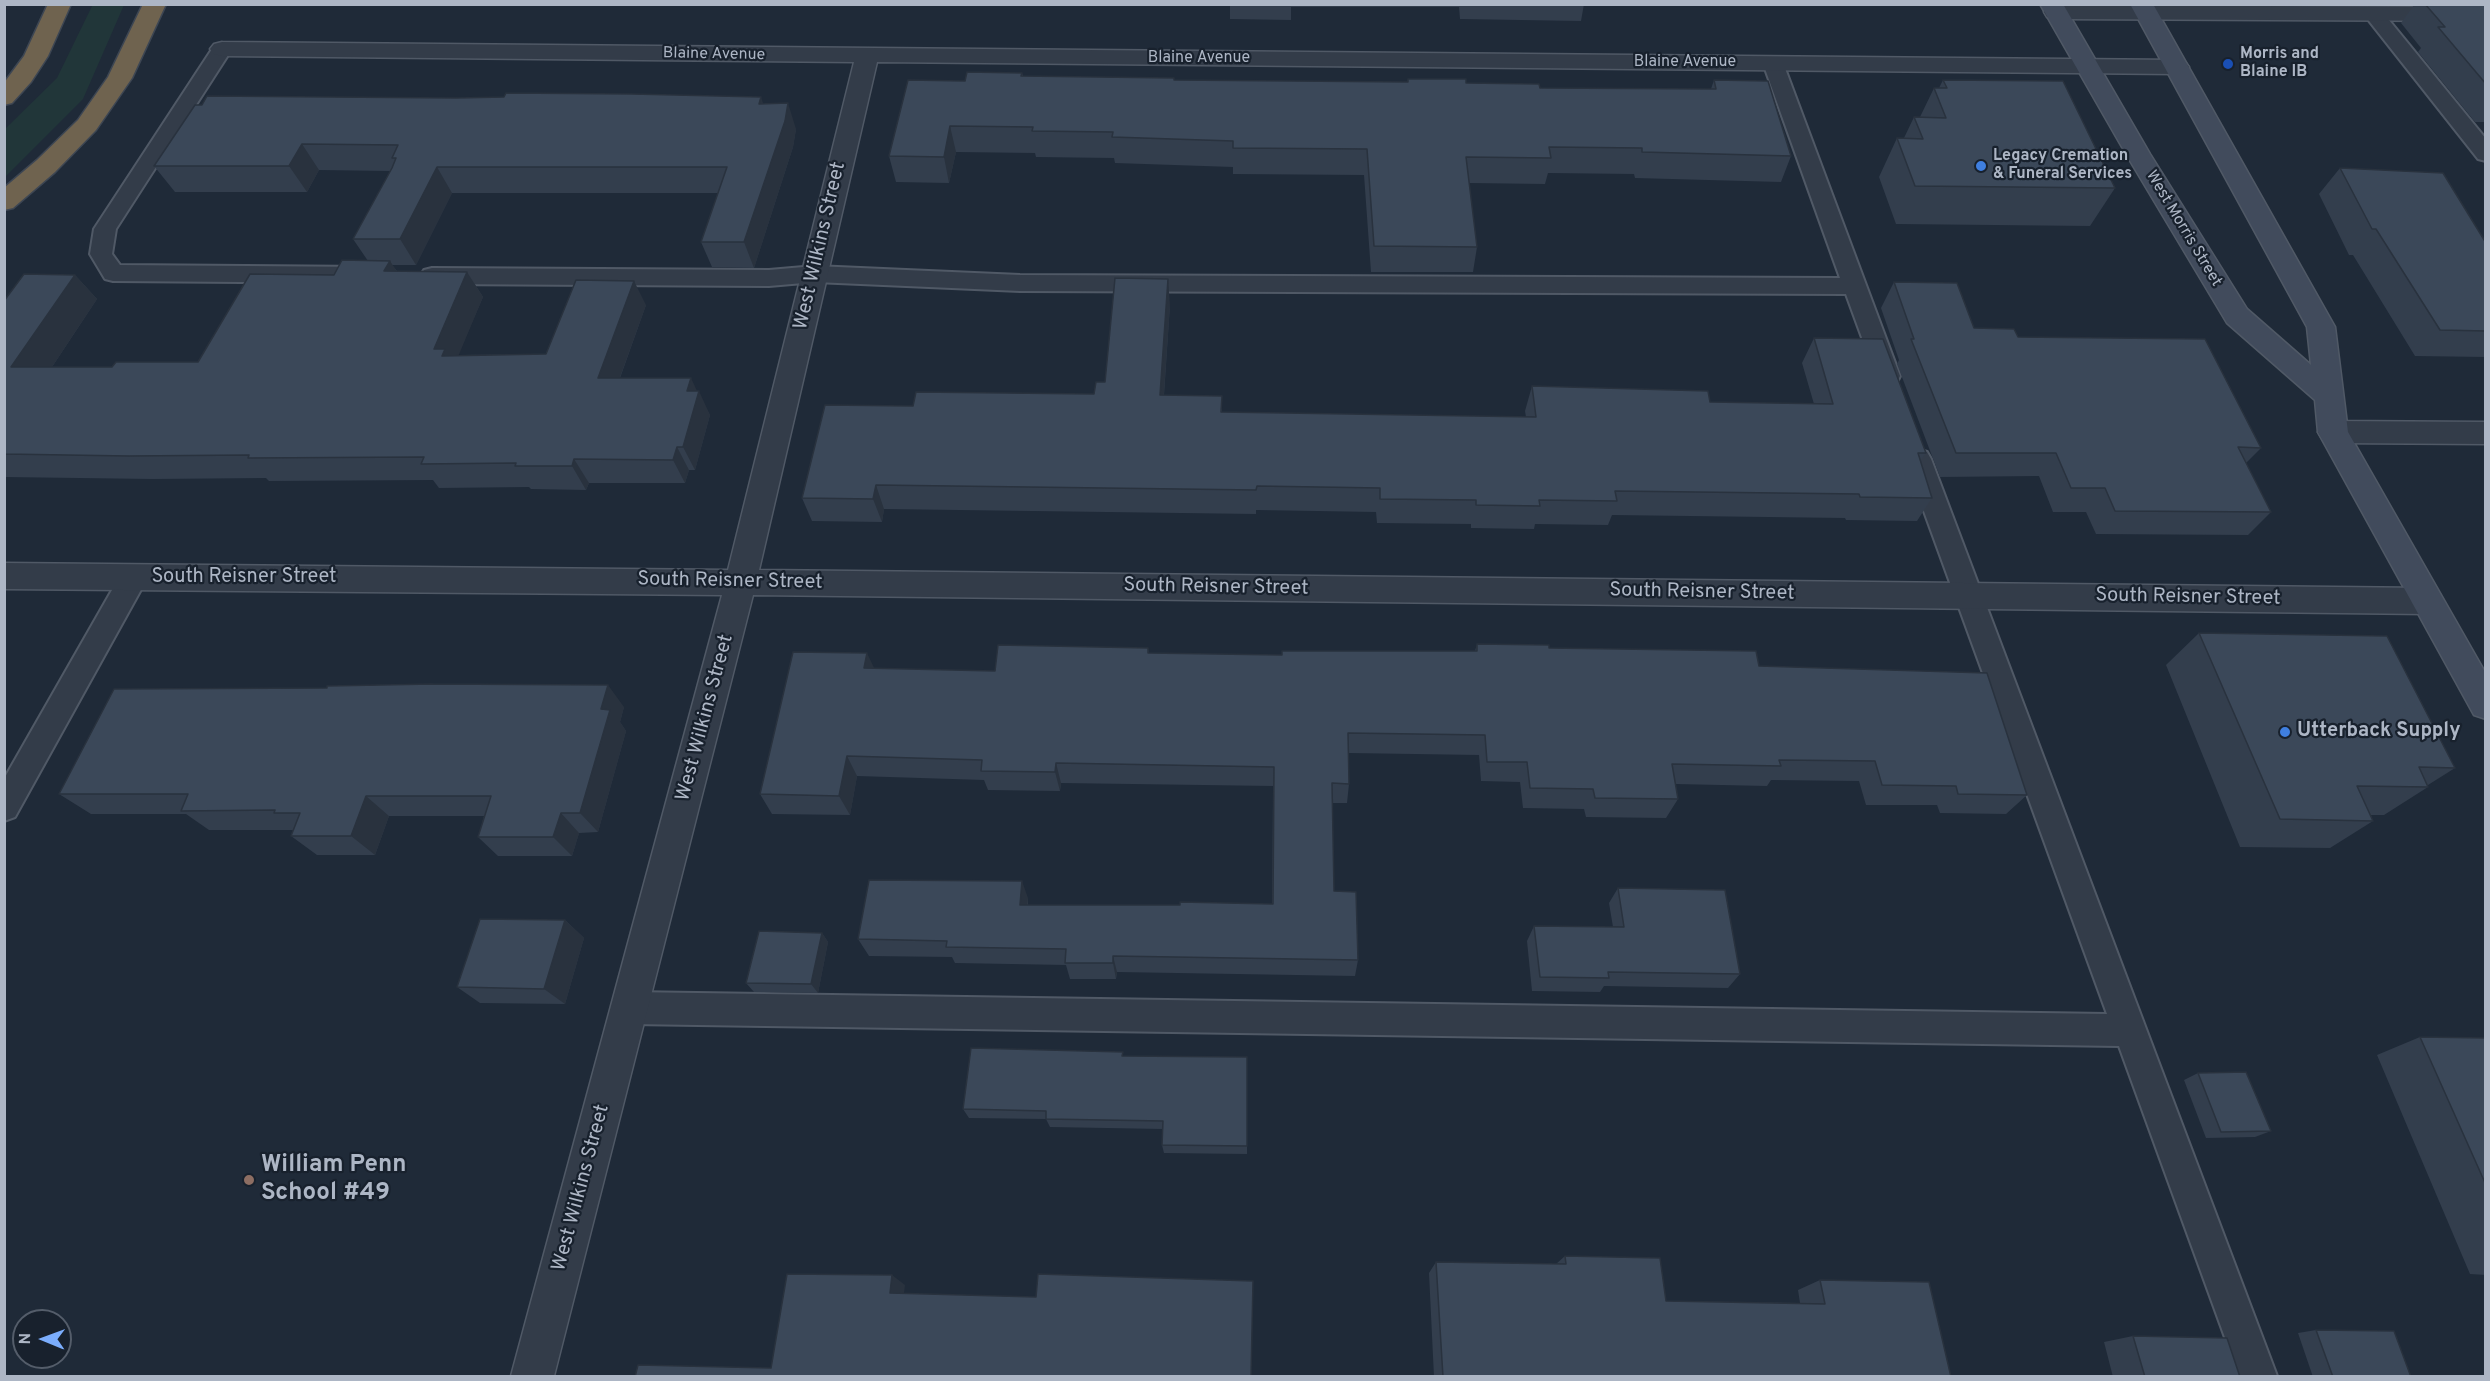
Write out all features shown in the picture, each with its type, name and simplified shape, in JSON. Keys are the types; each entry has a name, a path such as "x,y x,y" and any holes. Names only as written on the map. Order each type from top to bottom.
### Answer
{"highway":[{"path":"4,98 19,82 36,56 60,4"},
{"path":"4,202 46,166 87,125 120,78 155,4"}],"main road":[{"name":"West Morris Street","path":"2053,8 2236,316 2329,396"},
{"path":"2144,9 2321,327 2333,432 2486,705"}],"street":[{"path":"2053,8 2486,14"},
{"name":"Blaine Avenue","path":"222,49 2176,67"},
{"name":"West Wilkins Street","path":"532,1377 741,582 867,56"},
{"path":"2333,432 2486,433"},
{"name":"South Reisner Street","path":"4,576 2427,601"}],"lane":[{"path":"2373,13 2486,154"},
{"path":"222,49 105,230 101,254 113,273 388,275"},
{"path":"1773,63 1896,398"},
{"path":"411,276 769,279 815,274 1020,283 1855,286"},
{"path":"1908,431 2258,1377"},
{"path":"4,808 134,578"},
{"path":"630,1008 2130,1030"}],"green space":[{"path":"93,4 124,5 83,99 5,177 5,129 57,78"}],"building":[{"path":"2425,4 2486,4 2486,84 2438,27 2445,27"},
{"path":"967,72 1022,73 1021,76 1174,78 1174,80 1408,82 1408,79 1466,79 1466,83 1539,84 1540,88 1716,89 1714,80 1768,81 1791,156 1642,152 1642,148 1549,147 1551,158 1466,157 1477,247 1374,246 1367,149 1233,148 1233,141 1112,137 1113,132 1032,131 1033,127 950,126 944,157 889,156 908,80 965,81"},
{"path":"1943,80 2063,81 2115,188 1915,186 1897,138 1923,139 1914,117 1946,118 1934,88 1947,88"},
{"path":"506,93 761,97 759,104 788,103 785,121 744,242 701,242 727,167 437,167 400,239 353,239 392,168 396,158 392,158 398,145 302,144 289,166 154,166 195,105 202,105 207,96 456,98 504,97"},
{"path":"2340,168 2443,173 2486,243 2486,331 2440,330 2376,229 2372,229"},
{"path":"342,260 390,261 384,271 467,272 434,349 445,349 442,356 546,354 576,280 634,281 598,378 691,378 687,391 699,391 683,447 677,447 673,460 574,459 572,466 515,466 516,463 421,464 424,457 248,458 249,455 4,454 4,301 24,274 75,275 11,367 112,367 116,362 198,362 250,274 334,275"},
{"path":"1115,278 1168,279 1160,395 1222,396 1221,412 1536,417 1532,386 1708,391 1710,402 1833,404 1814,338 1883,339 1926,453 1918,453 1932,498 1860,497 1859,494 1615,491 1617,501 1539,500 1540,506 1476,505 1476,500 1380,499 1380,488 1257,486 1256,490 876,485 873,499 802,498 825,405 913,406 916,392 1094,394 1096,382 1105,382"},
{"path":"1894,282 1957,283 1974,328 2014,329 2018,337 2205,339 2261,448 2238,447 2271,512 2115,511 2105,488 2071,488 2056,453 1956,453 1911,339 1914,339"},
{"path":"2199,633 2387,636 2455,768 2419,767 2428,787 2357,786 2373,821 2280,819"},
{"path":"1477,644 1549,645 1549,648 1756,651 1759,666 1987,673 2027,795 1958,794 1956,786 1882,785 1875,761 1779,760 1781,766 1672,764 1678,799 1595,798 1593,789 1530,788 1527,762 1487,762 1485,735 1348,733 1349,784 1332,783 1334,891 1356,892 1358,960 1113,956 1113,963 1065,963 1066,949 946,947 947,941 858,939 869,880 1022,881 1020,905 1180,905 1180,902 1273,904 1274,767 1056,763 1055,772 981,771 982,760 847,756 839,796 760,794 793,652 867,653 864,668 995,671 998,645 1148,648 1148,653 1282,655 1282,651 1477,651"},
{"path":"608,685 601,709 610,710 580,813 561,813 553,837 478,837 491,796 366,796 351,836 291,836 300,813 274,813 275,810 181,811 188,794 59,794 114,689 327,688 327,686"},
{"path":"1618,888 1725,890 1740,974 1608,972 1609,978 1540,977 1534,926 1624,927"},
{"path":"480,919 565,920 544,989 457,987"},
{"path":"759,931 822,933 811,984 746,983"},
{"path":"2420,1037 2486,1038 2486,1185"},
{"path":"971,1048 1123,1052 1122,1056 1247,1057 1247,1146 1162,1145 1163,1121 1046,1119 1046,1111 963,1109"},
{"path":"2246,1072 2271,1131 2221,1132 2198,1073"},
{"path":"1565,1256 1660,1258 1666,1301 1825,1304 1820,1280 1929,1282 1951,1377 1443,1377 1436,1262 1566,1264"},
{"path":"787,1274 892,1275 890,1293 1036,1297 1038,1274 1253,1281 1251,1377 635,1377 638,1365 771,1368"},
{"path":"2316,1330 2394,1331 2411,1377 2333,1377"},
{"path":"2133,1336 2227,1338 2240,1377 2145,1377"}],"place":[{"name":"Morris and Blaine IB","path":"2228,64"},
{"name":"Legacy Cremation & Funeral Services","path":"1981,166"},
{"name":"Utterback Supply","path":"2285,732"},
{"name":"William Penn School #49","path":"249,1180"}]}
